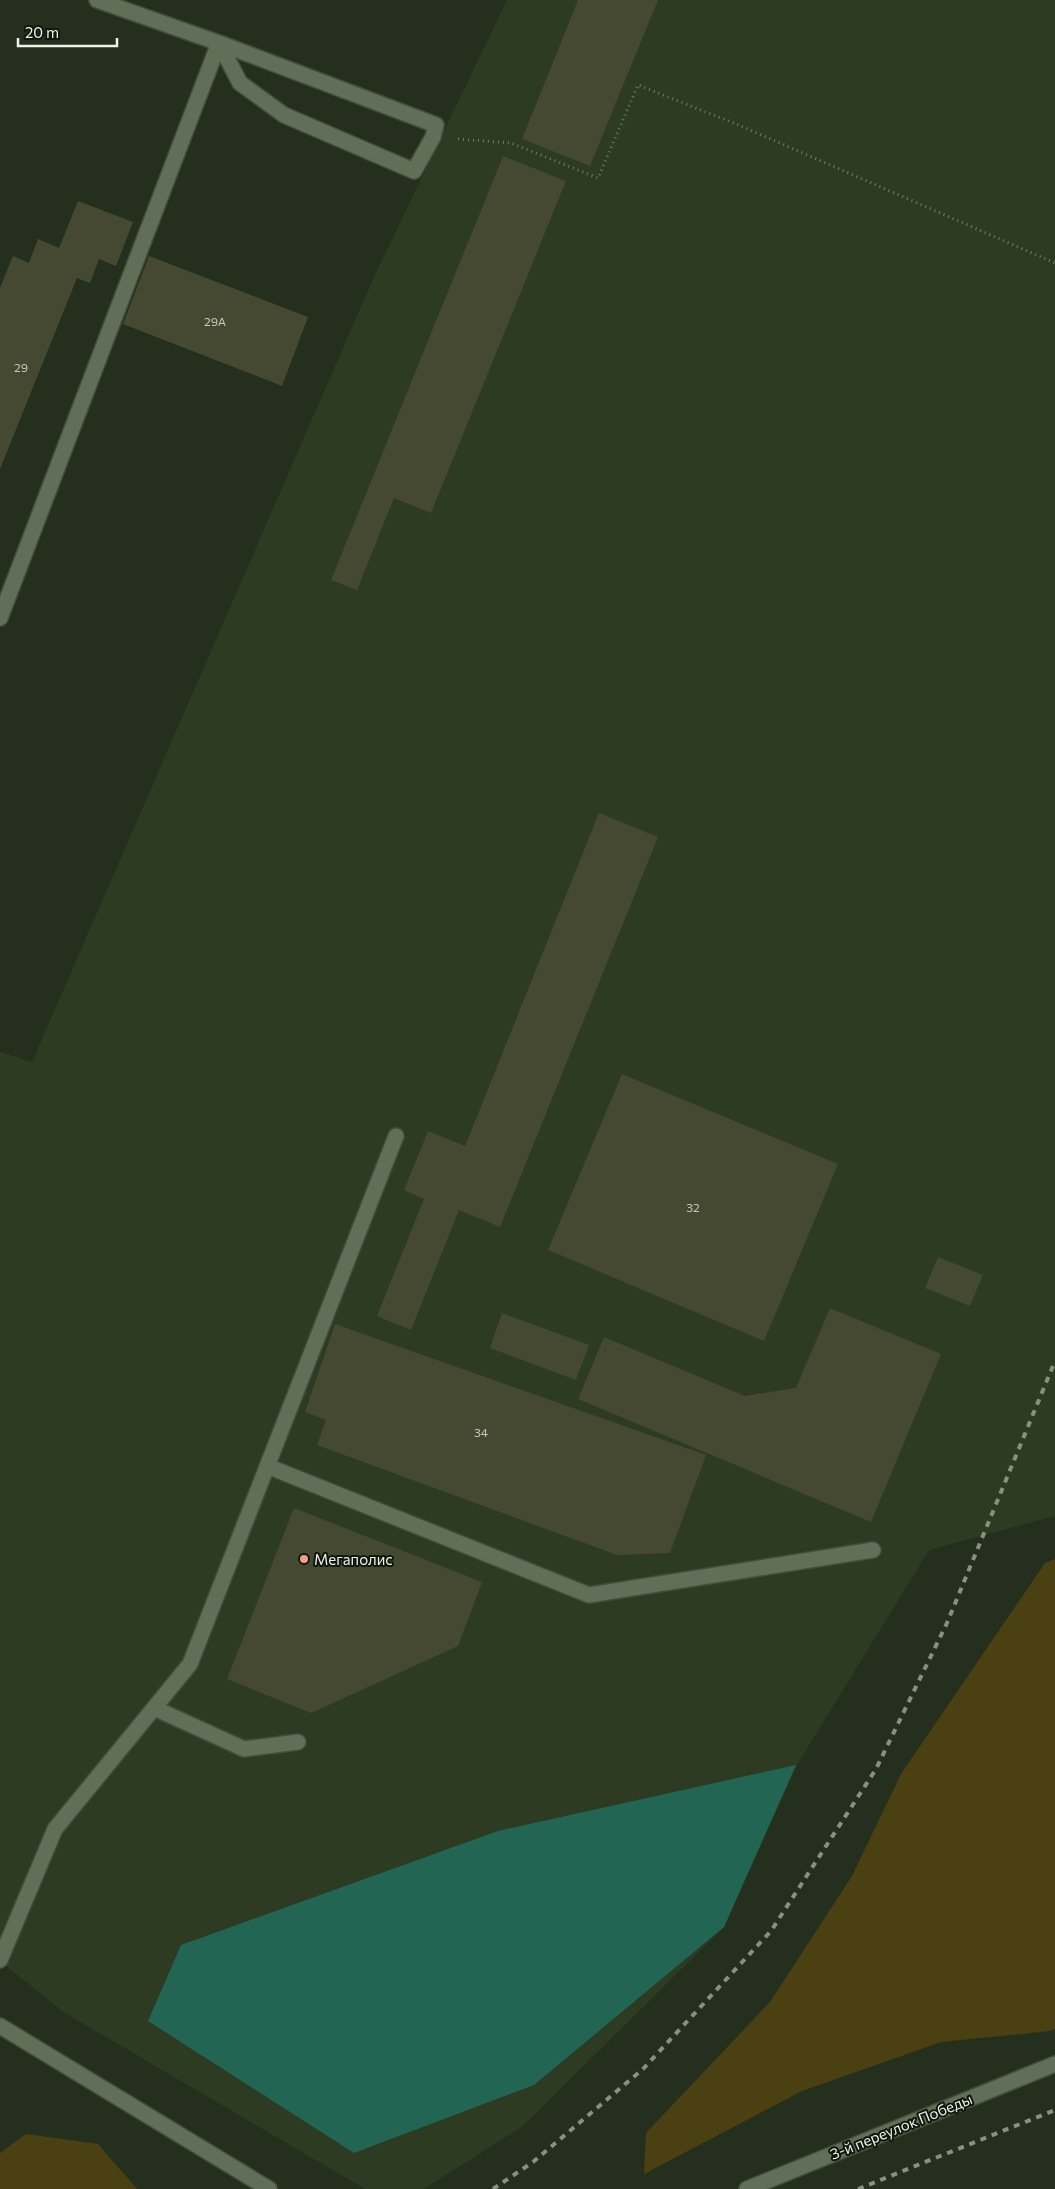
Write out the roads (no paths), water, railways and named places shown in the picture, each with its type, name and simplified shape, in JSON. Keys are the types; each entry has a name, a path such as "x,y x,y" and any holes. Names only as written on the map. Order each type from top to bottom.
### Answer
{"street":[{"path":"97,0 219,43 436,125 432,137 414,171 284,115 240,83 219,43"},
{"path":"0,618 219,43"},
{"path":"0,1960 55,1829 190,1664 396,1136"},
{"path":"267,1466 589,1595 873,1550"},
{"path":"154,1708 244,1749 298,1742"},
{"path":"0,2026 269,2189"},
{"name":"3-й переулок Победы","path":"747,2189 1055,2064"}],"water":[{"path":"796,1765 724,1927 534,2085 354,2153 148,2021 181,1945 498,1831"}],"railway":[{"path":"493,2189 533,2162 643,2069 771,1931 876,1769 947,1623 1055,1361"},
{"path":"858,2189 1055,2110"}],"place":[{"name":"Мегаполис","path":"304,1559"}]}
